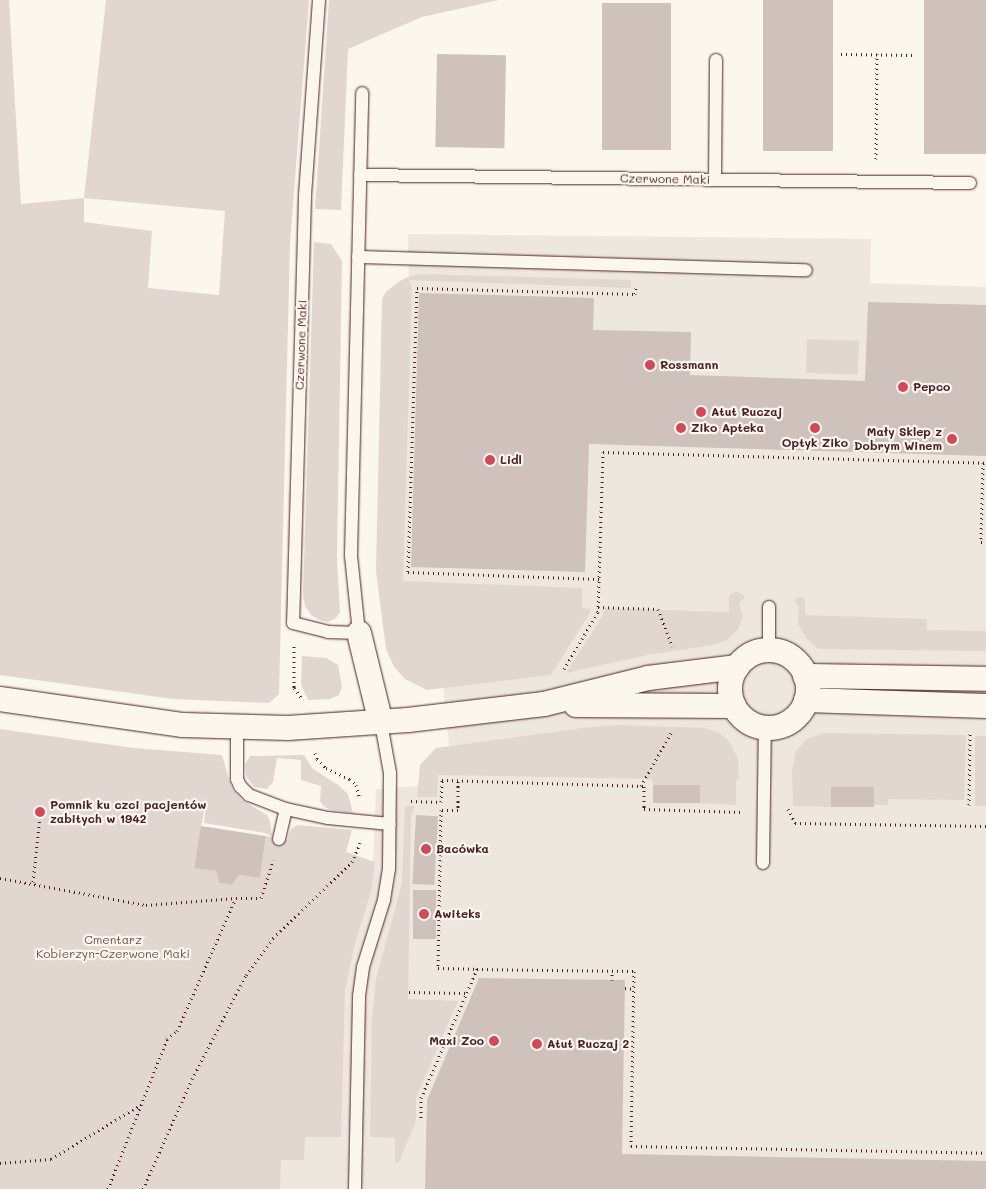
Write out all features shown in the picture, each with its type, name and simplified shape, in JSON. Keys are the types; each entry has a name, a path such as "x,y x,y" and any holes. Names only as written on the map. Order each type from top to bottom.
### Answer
{"street":[{"path":"359,633 381,723"},
{"path":"769,650 780,652 800,665 808,688 806,700 800,712 791,721 778,727 765,728 752,724 741,717 734,706 730,686 737,667 746,658 757,652 769,650"},
{"path":"544,704 648,678 737,667"},
{"path":"805,676 986,679"},
{"path":"0,700 122,718 183,725 236,728 288,728 381,723 544,704 734,706"},
{"path":"806,700 986,706"}],"lane":[{"name":"Czerwone Maki","path":"293,623 305,197 319,0"},
{"path":"715,180 716,60"},
{"path":"293,623 328,632 359,633 351,555 362,92"},
{"name":"Czerwone Maki","path":"360,175 970,183"},
{"path":"358,257 806,270"},
{"path":"769,607 769,650"},
{"path":"355,1189 358,996 367,952 384,900 389,869 390,773 381,723"},
{"path":"236,728 236,763 240,786 249,795 286,809 328,818 390,824"},
{"path":"763,863 765,728"},
{"path":"279,839 286,809"}],"path":[{"path":"841,54 914,55"},
{"path":"876,164 877,54"},
{"path":"599,579 408,572 417,288 635,294 636,286 645,286"},
{"path":"562,672 598,612 603,452 985,463 981,542 986,542"},
{"path":"598,607 658,609 674,651"},
{"path":"293,623 294,688 307,706"},
{"path":"969,805 970,729"},
{"path":"641,786 672,730"},
{"path":"143,1189 192,1079 246,975 273,938 352,862 360,847 361,822 359,794 356,785 343,774 326,768 317,759 314,750"},
{"path":"410,801 441,802 442,780 644,786 644,809 742,812 742,805"},
{"path":"458,781 458,810 440,810 437,911 438,968 634,971 631,1146 986,1153"},
{"path":"786,806 795,823 986,826"},
{"path":"33,882 40,816"},
{"path":"0,878 33,882 146,905 236,898 261,898 279,839"},
{"path":"108,1189 167,1039 177,1030 236,898"},
{"path":"421,1118 421,1098 477,969"},
{"path":"612,971 612,980"},
{"path":"625,988 634,989"},
{"path":"409,992 466,994"},
{"path":"0,1163 51,1159 140,1106"}],"shaded area":[{"name":"Atut Ruczaj","path":"408,234 871,239 870,283 986,287 986,1189 229,1189 373,862 376,789 428,785 450,756 442,673 393,578 409,280"}],"green space":[{"path":"0,0 9,0 21,204 84,198 106,0 309,0 290,243 279,694 269,703 173,699 0,675","holes":["84,198 225,211 219,295 148,288 152,231 84,222"]},
{"path":"329,0 499,0 422,17 348,49 341,210 315,209"},
{"path":"314,242 331,244 342,261 337,558 340,612 336,618 328,622 319,620 311,615 305,606 303,595"},
{"path":"422,274 631,280 631,288 409,280 412,287 403,581 582,588 582,608 591,609 591,611 551,675 427,690 405,679 394,667 386,649 376,571 382,299 386,292 398,282 410,276"},
{"path":"807,339 859,341 858,375 806,373"},
{"path":"735,591 745,596 739,604 743,616 738,629 727,640 713,645 647,655 566,673 603,615 604,608 729,612 729,596"},
{"path":"800,597 805,599 805,615 927,619 927,630 986,631 986,651 818,649 806,638 798,624 799,607 794,600"},
{"path":"302,656 326,658 338,665 342,686 339,695 330,699 308,700 301,685"},
{"path":"618,725 704,728 718,732 729,741 738,759 739,779 736,781 736,805 699,803 699,785 653,785 652,779 438,775 437,797 417,797 420,765 436,748 590,727"},
{"name":"Cmentarz Kobierzyn-Czerwone Maki","path":"0,729 134,748 222,755 232,789 242,800 267,815 270,821 272,836 265,833 204,823 207,795 194,867 216,871 219,883 232,885 239,875 260,878 266,836 287,840 291,829 297,825 352,830 346,852 375,862 371,892 354,947 345,991 341,1137 305,1137 304,1160 281,1160 280,1189 0,1189"},
{"path":"824,733 966,735 964,800 888,799 888,805 874,805 874,787 831,787 831,807 793,806 792,771 796,751 807,739"},
{"path":"975,736 986,736 986,806 975,806"},
{"path":"304,755 312,768 348,794 353,813 331,810 323,806 320,801 321,786 301,780 301,760 277,758 273,782 267,789 254,787 246,776 245,765 250,756"},
{"path":"405,806 415,806 411,815 408,999 458,1001 416,1098 416,1121 399,1162 395,1162 395,1138 370,1137 372,1019 376,979 402,883"}],"building":[{"path":"763,0 833,0 833,151 763,151"},
{"path":"924,0 986,0 986,154 924,154"},
{"path":"602,3 671,3 671,150 602,150"},
{"path":"437,54 506,55 504,148 435,147"},
{"name":"Atut Ruczaj","path":"419,293 594,298 593,330 691,332 690,375 865,381 868,302 986,305 986,456 589,444 585,572 411,567"},
{"path":"653,785 700,785 700,803 653,803"},
{"path":"831,787 874,787 874,807 831,807"},
{"path":"416,815 438,816 434,885 412,884"},
{"path":"201,826 266,836 260,878 239,875 232,885 219,883 216,871 194,868"},
{"path":"413,890 436,890 436,939 413,939"},
{"name":"Atut Ruczaj 2","path":"479,978 625,980 622,1154 986,1161 986,1189 425,1189 427,1100"}],"place":[{"name":"Rossmann","path":"650,365"},
{"name":"Pepco","path":"903,387"},
{"name":"Atut Ruczaj","path":"701,412"},
{"name":"Ziko Apteka","path":"681,428"},
{"name":"Optyk Ziko","path":"815,428"},
{"name":"Mały Sklep z Dobrym Winem","path":"952,439"},
{"name":"Lidl","path":"490,460"},
{"name":"Pomnik ku czci pacjentów zabitych w 1942","path":"40,812"},
{"name":"Bacówka","path":"426,849"},
{"name":"Awiteks","path":"424,914"},
{"name":"Maxi Zoo","path":"494,1041"},
{"name":"Atut Ruczaj 2","path":"537,1044"}]}
